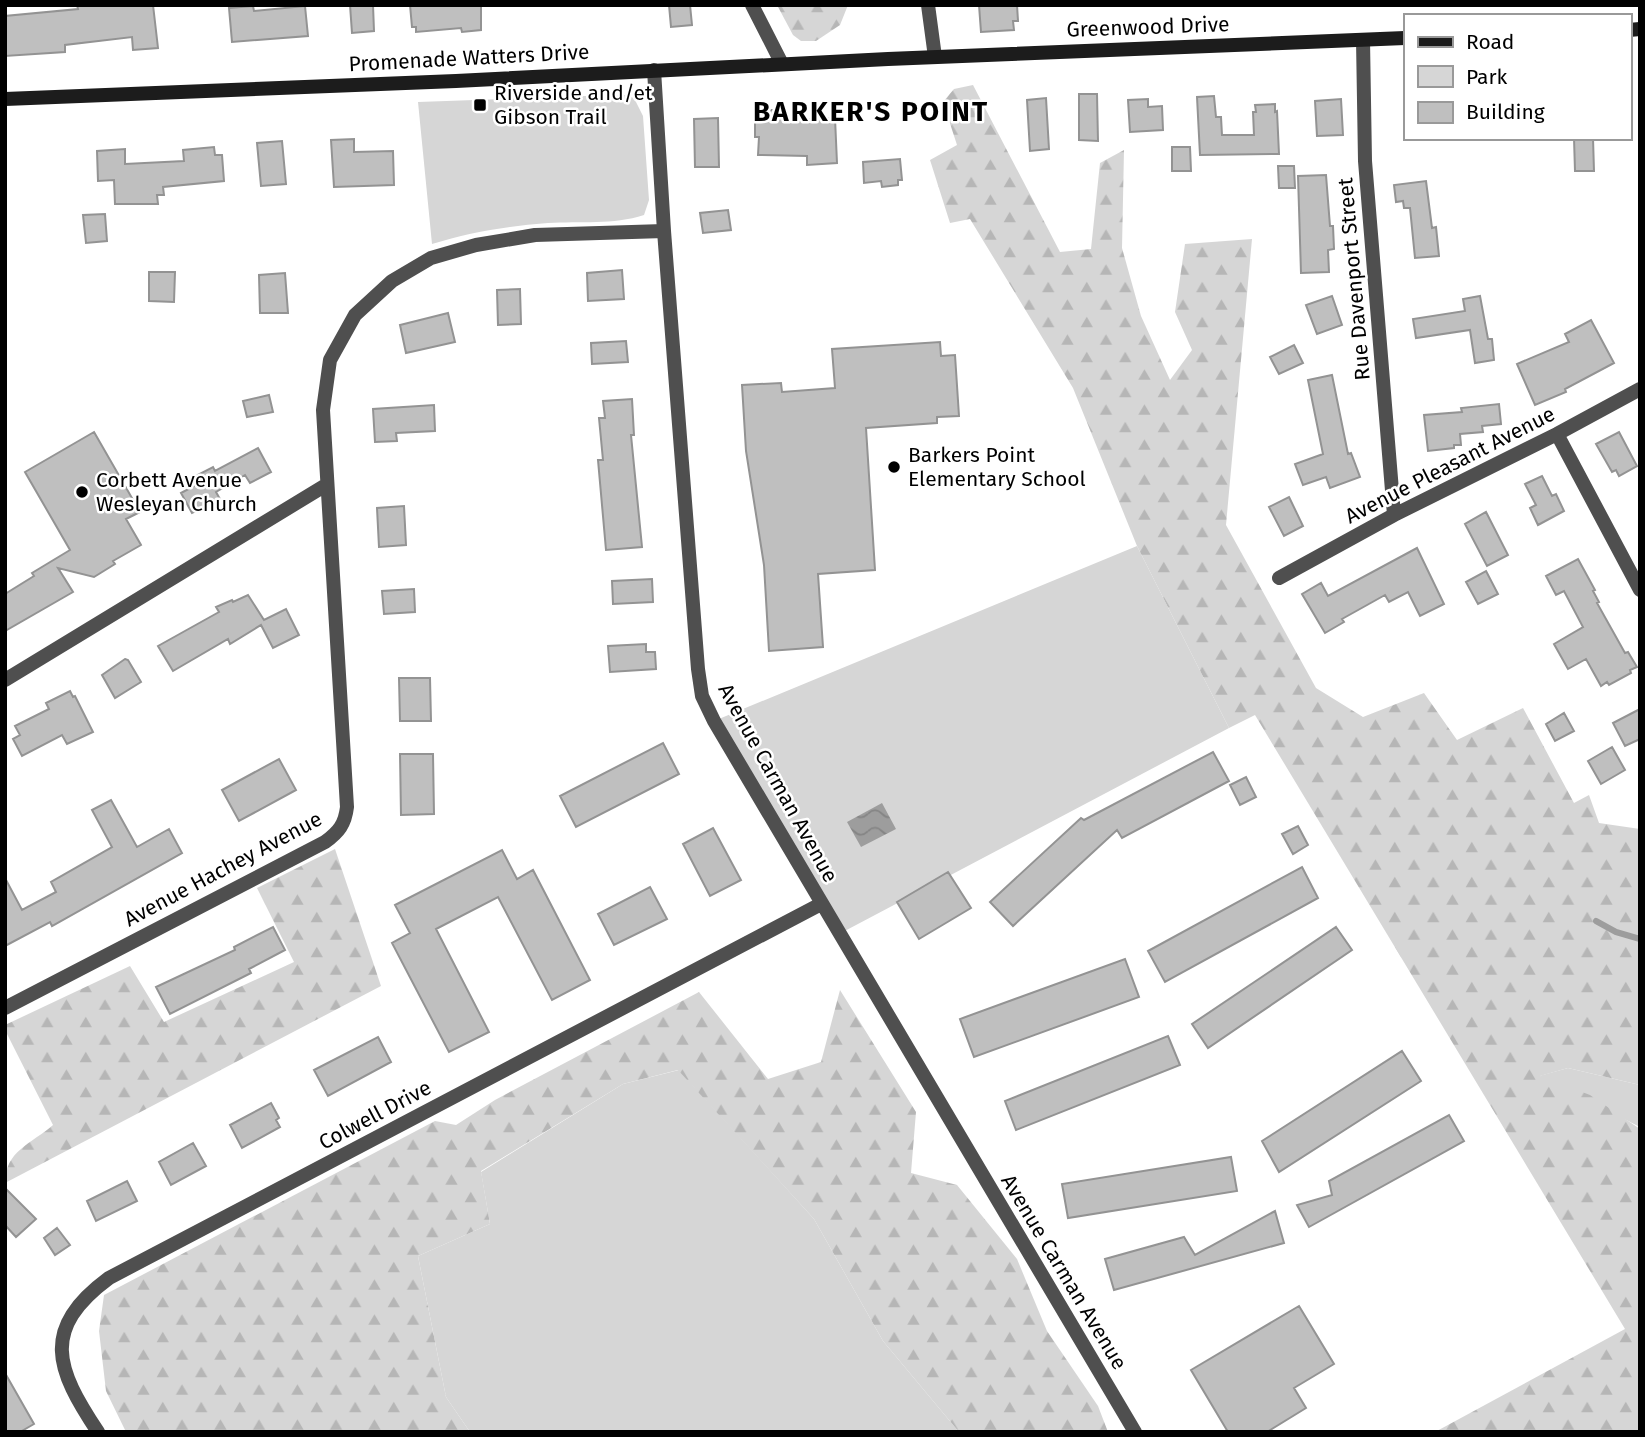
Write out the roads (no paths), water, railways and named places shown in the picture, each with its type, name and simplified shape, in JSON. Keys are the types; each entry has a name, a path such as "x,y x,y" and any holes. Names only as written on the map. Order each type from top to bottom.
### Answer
{"main road":[{"name":"Greenwood Drive","path":"935,57 1404,38"},
{"name":"Promenade Watters Drive","path":"5,99 935,57"}],"street":[{"path":"752,5 782,64"},
{"path":"928,5 935,57"},
{"name":"Rue Davenport Street","path":"1363,40 1365,161 1394,514"},
{"name":"Avenue Carman Avenue","path":"654,71 664,231 702,696 821,904 1135,1432"},
{"name":"Avenue Hachey Avenue","path":"5,1008 338,833 346,819 323,410 330,360 355,315 392,281 432,258 476,244 535,235 664,231"},
{"name":"Avenue Pleasant Avenue","path":"1279,578 1394,514 1640,390"},
{"path":"1557,434 1640,590"},
{"path":"5,680 326,485"},
{"name":"Colwell Drive","path":"98,1432 68,1384 61,1358 63,1333 74,1310 90,1292 109,1278 821,904"}],"water":[{"path":"882,803 896,829 861,847 847,822"}],"waterway":[{"path":"1596,921 1616,932 1640,939"}],"place":[{"name":"Riverside and/et Gibson Trail","path":"480,105"},
{"name":"Barkers Point Elementary School","path":"894,467"},
{"name":"Corbett Avenue Wesleyan Church","path":"82,492"}],"district":[{"name":"BARKER'S POINT","path":"871,111"}]}
